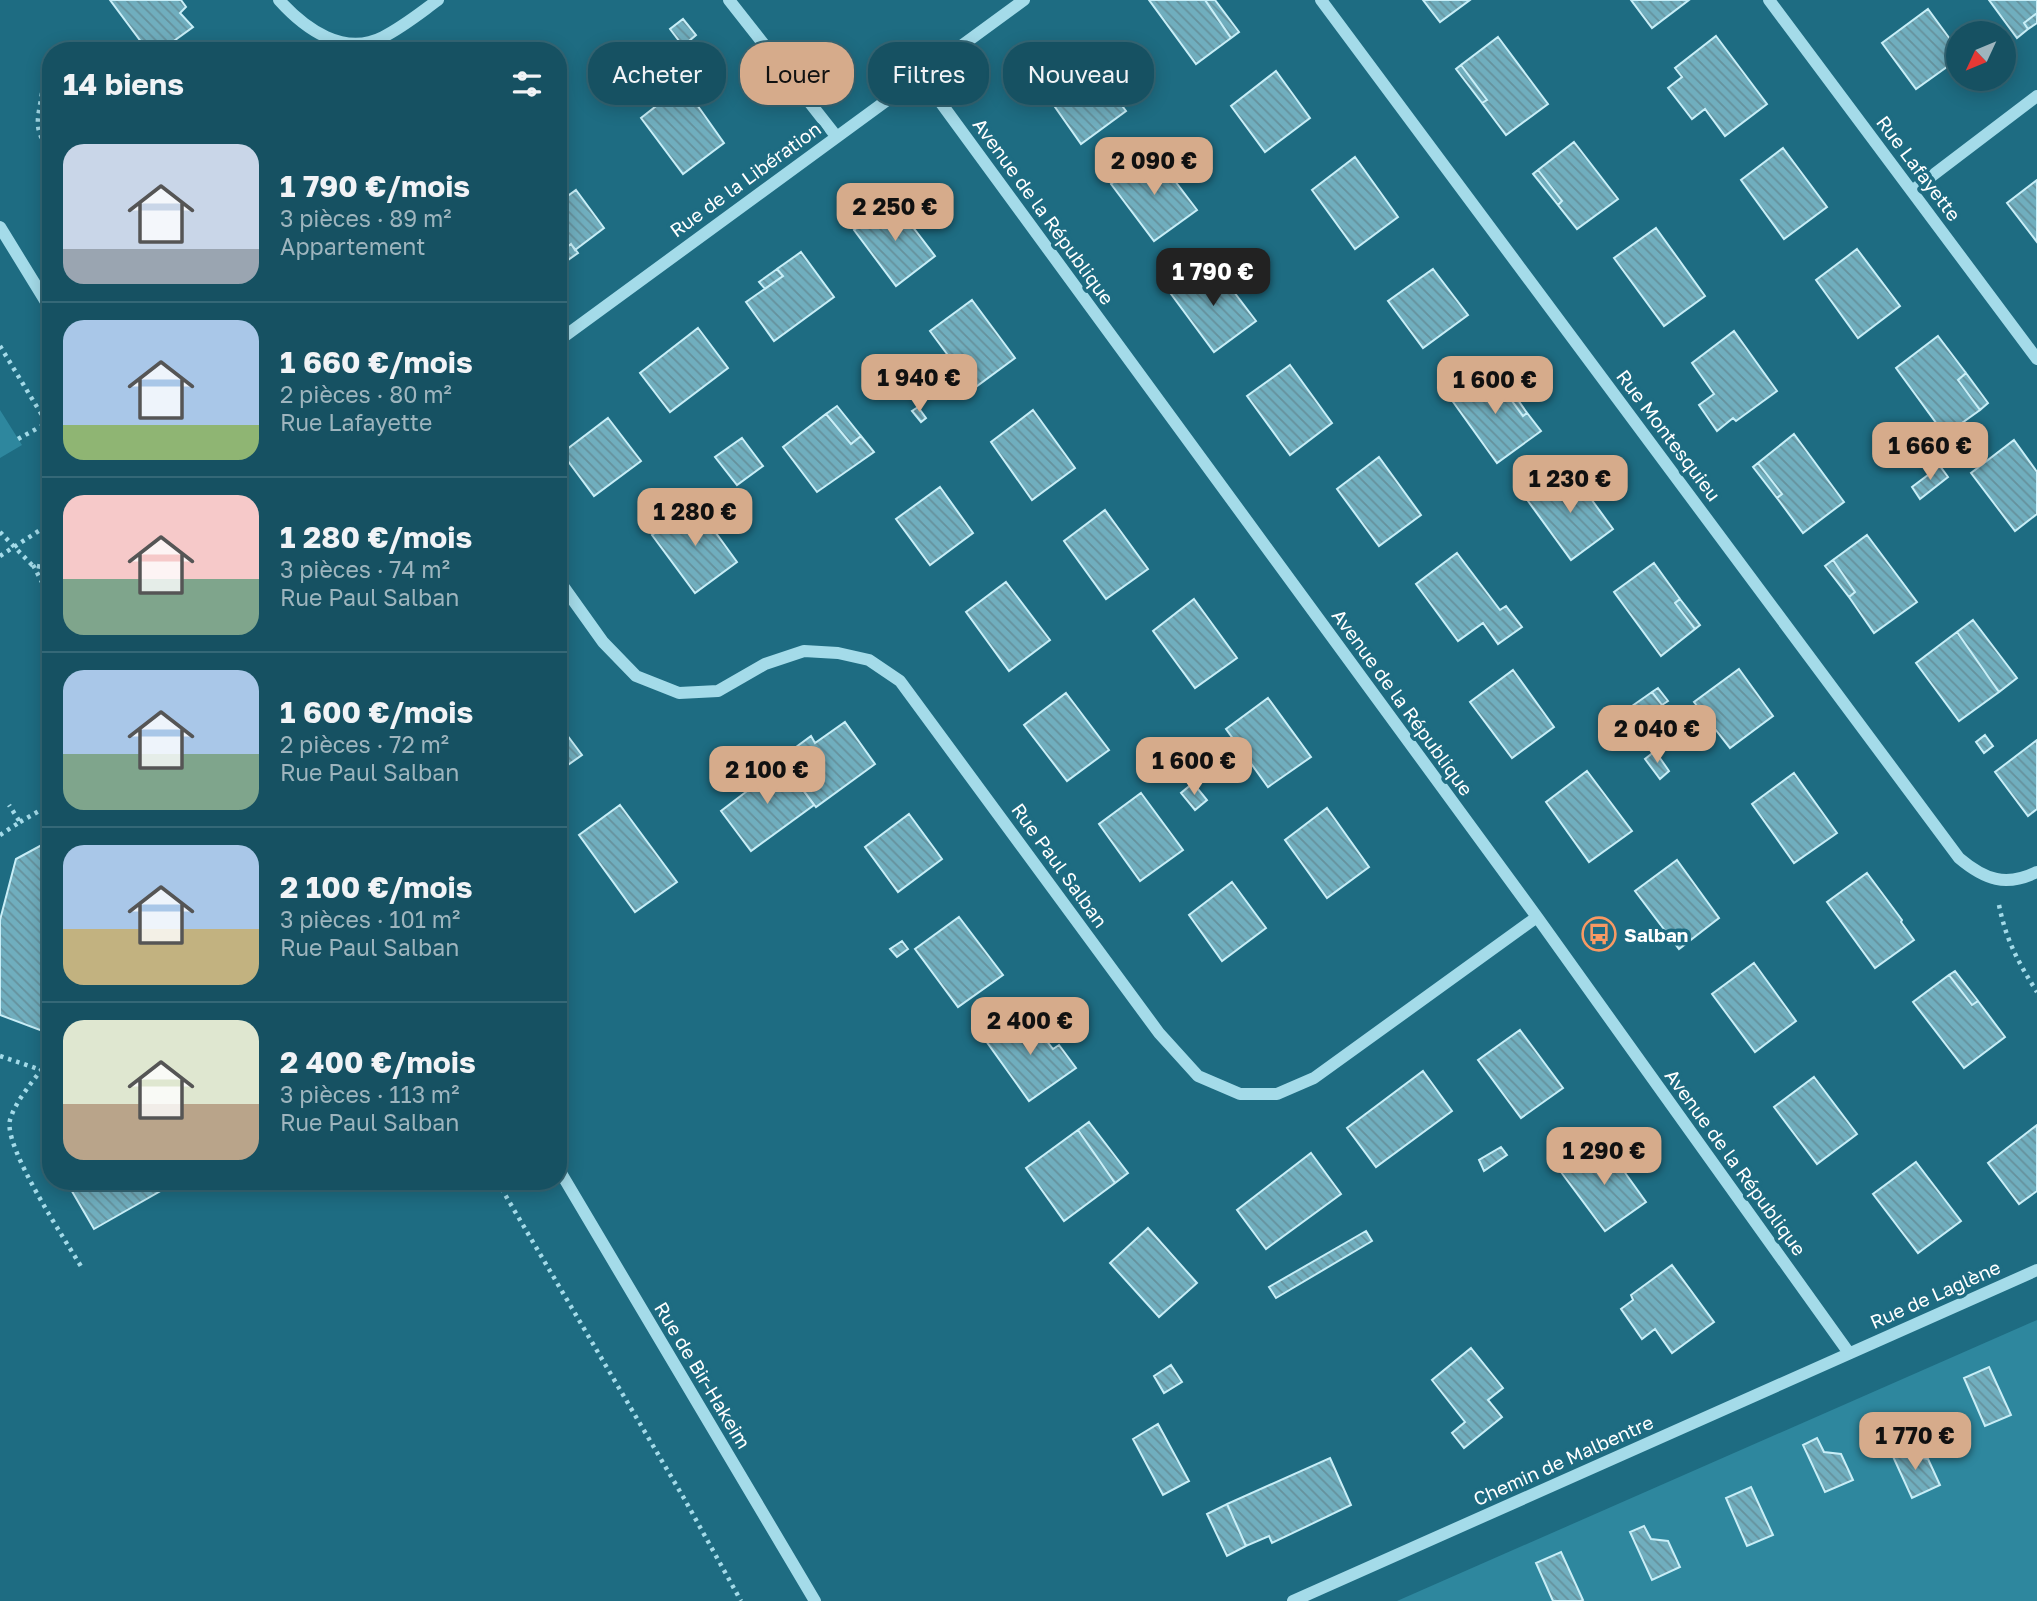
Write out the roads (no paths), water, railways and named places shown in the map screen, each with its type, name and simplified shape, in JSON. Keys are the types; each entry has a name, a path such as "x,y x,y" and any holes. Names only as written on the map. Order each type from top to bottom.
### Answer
{"street":[{"path":"279,0 294,17 317,34 339,42"},
{"path":"368,42 382,38 438,0"},
{"path":"729,0 836,136"},
{"name":"Rue de la Libération","path":"968,42 1024,0"},
{"name":"Rue Montesquieu","path":"1321,0 1959,858 1976,872 1996,880 2020,880 2037,872"},
{"name":"Rue Lafayette","path":"1769,0 2037,359"},
{"path":"1912,191 2037,96"},
{"name":"Rue de la Libération","path":"567,334 881,105"},
{"name":"Avenue de la République","path":"943,105 1537,916 1849,1353"},
{"path":"0,227 42,295"},
{"name":"Rue Paul Salban","path":"567,592 603,642 636,676 680,692 718,691 765,664 804,652 838,653 869,660 900,681 1159,1033 1198,1076 1240,1094 1277,1094 1314,1078 1537,916"},
{"name":"Rue de Bir-Hakeim","path":"567,1183 815,1601"},
{"name":"Rue de Laglène","path":"1849,1353 2037,1270"},
{"name":"Chemin de Malbentre","path":"1293,1601 1849,1353"}],"place":[{"name":"Salban","path":"1599,934"}]}
